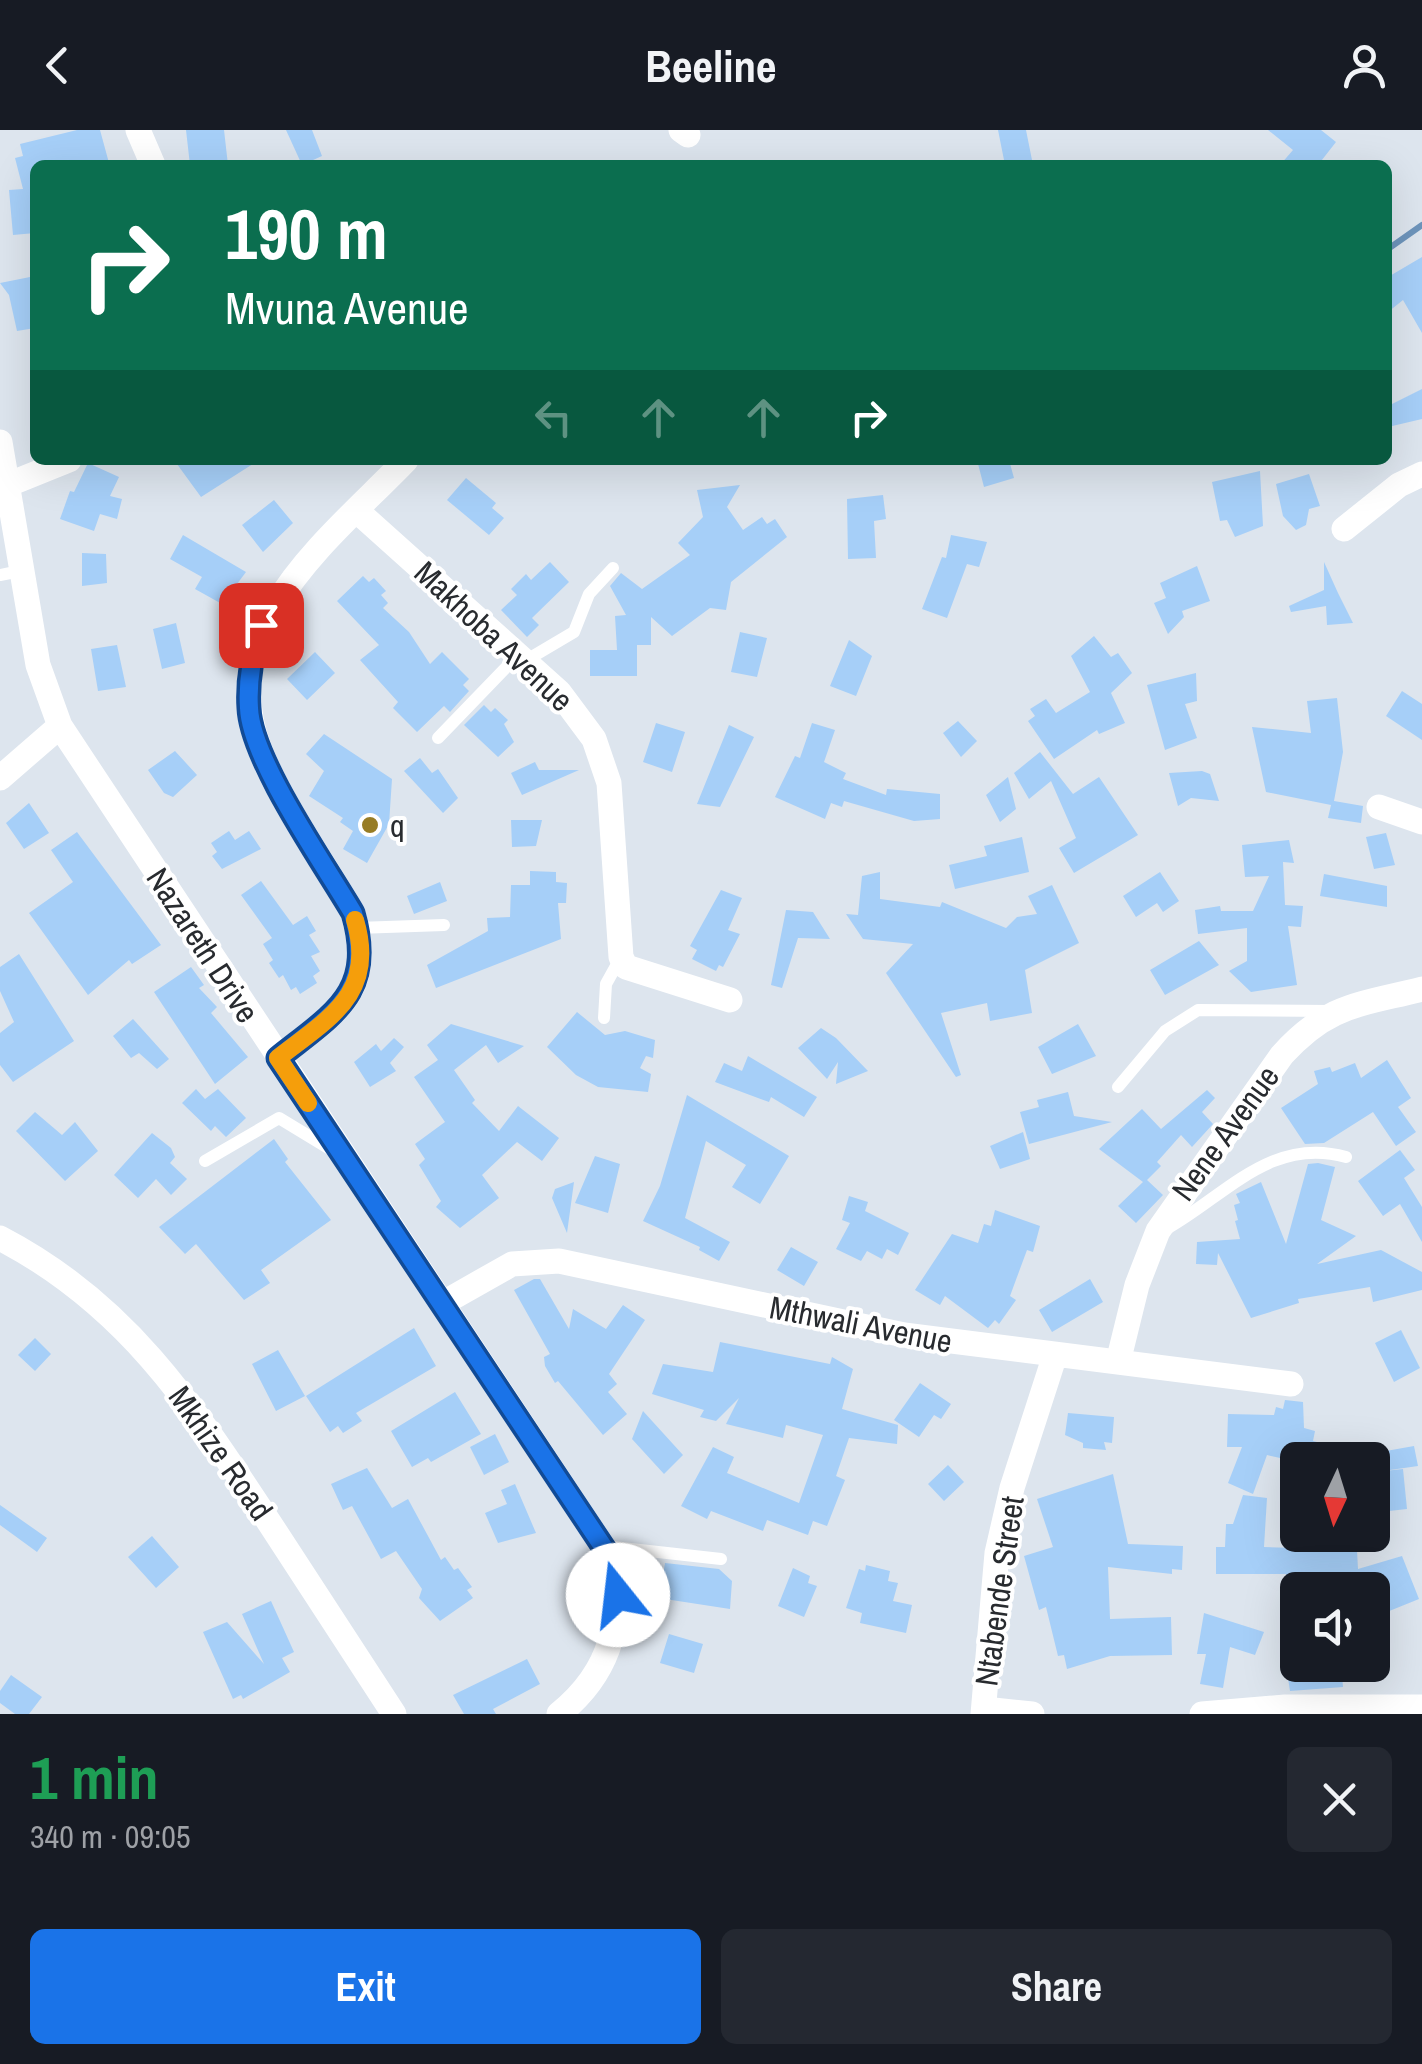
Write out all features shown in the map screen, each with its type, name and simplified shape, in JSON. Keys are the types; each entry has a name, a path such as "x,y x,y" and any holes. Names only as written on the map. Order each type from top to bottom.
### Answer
{"street":[{"path":"138,130 151,160"},
{"name":"Nazareth Drive","path":"0,442 7,485 10,573 60,726 602,1546 618,1595 612,1638 597,1678 559,1714"},
{"path":"7,485 57,465"},
{"path":"278,1058 348,1000 361,962 357,928 259,749 249,712 250,663 261,625 280,595 401,465"},
{"path":"1344,529 1399,486 1422,474"},
{"name":"Makhoba Avenue","path":"357,510 580,716 604,762 621,957"},
{"path":"0,778 60,726"},
{"path":"1379,807 1422,822"},
{"path":"621,957 634,972 730,1000"},
{"name":"Nene Avenue","path":"1118,1362 1137,1285 1156,1234 1273,1066 1306,1029 1333,1011 1422,989"},
{"name":"Mkhize Road","path":"0,1238 98,1303 143,1345 200,1418 394,1714"},
{"name":"Mthwali Avenue","path":"444,1302 512,1264 559,1260 830,1320 1055,1355 1290,1384"},
{"name":"Ntabende Street","path":"984,1711 1002,1527 1055,1355"},
{"path":"1202,1714 1285,1707 1422,1708"},
{"path":"984,1711 1032,1714"}],"lane":[{"path":"438,738 521,658 574,632 597,580 613,568"},
{"path":"357,928 444,925"},
{"path":"604,1018 606,984 621,957"},
{"path":"1118,1088 1165,1031 1198,1010 1333,1011"},
{"path":"204,1162 279,1118 345,1158"},
{"path":"1156,1234 1228,1184 1277,1159 1316,1152 1346,1158"},
{"path":"602,1546 721,1559"}],"building":[{"path":"77,130 100,130 108,160 30,160 30,233 13,235 9,190 23,189 15,158 23,156 20,144"},
{"path":"186,130 224,130 227,160 189,160"},
{"path":"286,130 312,130 322,156 300,160"},
{"path":"998,130 1026,130 1032,160 1004,160"},
{"path":"1268,130 1321,130 1336,142 1322,160 1284,160 1293,150"},
{"path":"1422,257 1422,333 1403,300 1392,309 1392,275"},
{"path":"30,277 30,329 17,331 9,295 0,283"},
{"path":"1422,389 1422,419 1392,426 1392,404"},
{"path":"87,465 119,477 110,496 122,499 117,519 100,514 94,531 60,519 70,491 74,492"},
{"path":"178,465 251,465 201,497"},
{"path":"978,465 1010,465 1014,478 984,487"},
{"path":"1260,471 1263,526 1235,537 1227,520 1220,521 1212,482"},
{"path":"1309,474 1320,506 1309,509 1306,525 1296,530 1283,516 1276,484"},
{"path":"466,478 496,503 492,508 504,518 489,535 447,500"},
{"path":"740,485 727,507 743,530 762,517 767,524 775,519 787,537 731,582 726,610 710,608 672,636 651,617 651,645 637,645 637,676 590,676 590,650 617,650 615,616 626,615 610,586 621,573 642,589 690,555 678,543 703,517 697,490"},
{"path":"883,495 886,519 874,521 876,558 848,559 847,499"},
{"path":"274,500 293,523 263,552 242,525"},
{"path":"183,535 246,572 222,604 195,589 202,577 170,559"},
{"path":"951,535 987,542 979,567 967,564 947,618 922,609 942,557 946,558"},
{"path":"82,553 106,554 107,583 82,586"},
{"path":"550,562 569,582 532,618 539,625 527,637 501,610 517,595 511,589 526,574 531,580"},
{"path":"1324,562 1353,623 1327,625 1326,606 1291,612 1289,606 1324,590"},
{"path":"1197,566 1210,601 1182,611 1184,617 1168,634 1154,603 1166,598 1160,583"},
{"path":"363,576 369,582 374,578 386,591 381,595 388,603 383,608 409,632 430,664 442,652 469,679 463,685 469,691 450,712 444,706 417,732 393,708 398,702 360,660 379,645 337,601"},
{"path":"176,623 185,663 162,669 153,629"},
{"path":"740,632 767,638 757,677 731,672"},
{"path":"1094,636 1111,657 1118,653 1132,673 1111,693 1125,723 1099,734 1097,730 1054,759 1028,721 1035,716 1030,709 1046,699 1056,713 1090,692 1071,656"},
{"path":"849,640 872,656 856,696 830,686"},
{"path":"117,645 126,687 98,691 91,649"},
{"path":"315,652 335,673 307,700 287,679"},
{"path":"1196,673 1197,701 1185,704 1197,738 1165,750 1147,685"},
{"path":"1402,691 1422,704 1422,740 1386,716"},
{"path":"1337,698 1343,752 1334,801 1363,806 1361,823 1328,818 1331,805 1266,792 1252,727 1311,733 1307,701"},
{"path":"484,705 491,712 495,708 508,720 504,724 514,742 498,757 464,725"},
{"path":"958,721 977,741 961,757 943,733"},
{"path":"656,723 685,732 672,772 643,762"},
{"path":"812,723 835,730 824,762 846,773 843,779 886,795 887,789 940,794 940,819 914,821 844,801 842,807 831,803 825,819 775,797 795,756 800,758"},
{"path":"729,725 754,737 720,807 697,804"},
{"path":"324,734 392,779 389,824 367,863 343,849 353,831 340,822 343,818 309,796 324,771 306,754"},
{"path":"175,751 197,775 173,797 164,793 148,770"},
{"path":"1040,752 1073,794 1099,777 1138,835 1074,873 1059,848 1076,838 1051,781 1029,799 1014,773"},
{"path":"420,758 432,773 438,769 458,798 443,813 404,771"},
{"path":"535,762 539,770 579,770 522,795 511,773"},
{"path":"1169,773 1210,774 1219,801 1191,798 1178,806"},
{"path":"1008,777 1016,809 1000,822 986,795"},
{"path":"29,803 49,833 24,849 6,823"},
{"path":"511,820 542,820 536,846 512,847"},
{"path":"229,831 235,840 249,831 261,849 222,869 212,856 217,852 211,843"},
{"path":"77,832 161,945 132,964 129,960 88,995 29,913 73,882 51,850"},
{"path":"1386,833 1395,865 1374,869 1366,837"},
{"path":"1022,837 1029,872 955,889 949,865 987,856 984,846"},
{"path":"1289,840 1294,863 1283,862 1285,905 1303,906 1301,927 1288,926 1297,985 1251,992 1229,971 1247,961 1247,928 1198,934 1195,910 1220,906 1221,911 1253,911 1269,876 1245,877 1242,845"},
{"path":"530,871 556,872 556,882 567,883 566,903 558,903 561,939 436,988 427,965 488,931 487,918 510,917 511,885 530,885"},
{"path":"880,872 880,899 940,907 942,902 1006,928 1017,917 1037,914 1028,896 1052,885 1079,943 1025,970 1032,1013 990,1021 987,1003 941,1013 961,1075 956,1077 886,973 913,944 863,939 846,914 858,915 862,876"},
{"path":"1160,872 1179,901 1163,912 1157,903 1136,917 1123,896"},
{"path":"1324,874 1387,886 1387,907 1320,896"},
{"path":"261,881 293,925 307,916 316,931 309,935 320,952 311,956 320,971 313,976 317,983 300,994 296,987 291,990 283,975 279,978 269,963 273,960 263,944 272,938 241,895"},
{"path":"440,882 447,901 414,914 407,896"},
{"path":"721,890 742,898 728,930 740,934 723,967 719,965 716,971 692,959 697,950 690,946"},
{"path":"786,910 813,912 830,939 798,938 782,988 771,985"},
{"path":"1199,941 1219,965 1165,995 1150,970"},
{"path":"19,954 74,1041 13,1082 0,1065 0,1033 14,1022 0,991 0,967"},
{"path":"191,967 204,985 199,988 217,1007 211,1013 248,1057 215,1084 154,992"},
{"path":"577,1012 605,1035 625,1031 655,1040 653,1058 646,1056 640,1068 651,1074 648,1092 598,1087 576,1075 547,1047"},
{"path":"133,1019 169,1059 157,1069 139,1053 131,1058 113,1036"},
{"path":"451,1024 524,1046 498,1063 486,1045 454,1070 475,1100 472,1103 499,1131 518,1106 559,1138 542,1161 517,1142 482,1175 499,1198 460,1228 436,1207 441,1201 419,1165 425,1159 415,1144 445,1122 414,1077 438,1060 427,1045"},
{"path":"1078,1024 1096,1056 1052,1074 1038,1047"},
{"path":"821,1028 868,1071 836,1084 838,1062 827,1079 798,1048"},
{"path":"394,1038 404,1047 390,1063 396,1071 370,1087 354,1062 376,1044 381,1051"},
{"path":"748,1056 817,1097 804,1117 771,1097 769,1102 715,1082 724,1063 742,1071"},
{"path":"1387,1060 1411,1098 1398,1107 1416,1132 1396,1146 1373,1112 1324,1143 1305,1144 1281,1108 1318,1084 1314,1071 1330,1067 1332,1072 1355,1063 1361,1078"},
{"path":"196,1089 205,1099 218,1089 246,1118 226,1137 215,1126 211,1131 182,1103"},
{"path":"1207,1090 1215,1098 1202,1112 1213,1124 1192,1147 1181,1135 1157,1162 1161,1166 1147,1180 1163,1195 1136,1223 1118,1206 1143,1182 1099,1149 1142,1109 1161,1129"},
{"path":"1068,1092 1074,1116 1112,1122 1029,1144 1020,1112 1039,1107 1037,1100"},
{"path":"687,1095 789,1156 760,1204 732,1187 746,1165 706,1141 685,1218 730,1242 719,1261 699,1250 700,1247 643,1221 660,1186"},
{"path":"35,1112 62,1135 75,1122 98,1151 65,1181 16,1131"},
{"path":"1023,1132 1030,1159 1000,1169 990,1146"},
{"path":"152,1133 171,1148 175,1157 170,1163 187,1179 171,1195 156,1179 138,1198 114,1175"},
{"path":"274,1139 288,1159 285,1162 331,1220 261,1270 270,1283 244,1300 196,1244 185,1254 159,1227"},
{"path":"1400,1150 1415,1170 1404,1178 1422,1207 1422,1242 1400,1204 1383,1216 1358,1181"},
{"path":"595,1156 620,1164 608,1213 575,1203"},
{"path":"1308,1164 1335,1167 1321,1220 1356,1236 1317,1264 1381,1250 1422,1272 1422,1290 1373,1302 1370,1287 1298,1299 1299,1303 1251,1318 1218,1253 1217,1265 1196,1264 1197,1242 1240,1239 1235,1221 1238,1220 1234,1205 1240,1203 1236,1194 1261,1182 1286,1244"},
{"path":"574,1182 567,1233 552,1198 555,1189"},
{"path":"849,1196 868,1202 865,1211 909,1233 898,1255 887,1249 882,1259 867,1251 861,1261 836,1249 850,1223 842,1220"},
{"path":"995,1210 1040,1226 1033,1252 1027,1250 1010,1296 1016,1300 999,1324 995,1320 988,1328 945,1296 940,1305 915,1290 952,1234 978,1243 984,1224 991,1226"},
{"path":"791,1247 818,1262 804,1286 777,1270"},
{"path":"540,1279 569,1329 573,1309 606,1329 623,1305 645,1320 609,1374 617,1384 608,1392 627,1414 603,1435 558,1381 555,1383 545,1366 544,1357 550,1354 514,1290"},
{"path":"1090,1279 1103,1302 1052,1332 1039,1310"},
{"path":"414,1328 436,1366 356,1413 362,1421 343,1433 338,1426 330,1432 306,1396"},
{"path":"1401,1330 1420,1368 1394,1382 1375,1343"},
{"path":"35,1338 51,1354 35,1371 18,1355"},
{"path":"720,1342 830,1364 832,1357 853,1369 842,1409 898,1425 897,1444 849,1438 836,1476 845,1480 827,1526 813,1521 808,1535 767,1520 763,1531 711,1511 707,1519 681,1506 713,1447 734,1457 727,1473 799,1503 823,1435 786,1425 783,1438 726,1424 739,1398 716,1421 700,1417 704,1410 652,1394 663,1364 713,1372"},
{"path":"278,1350 305,1396 276,1411 252,1364"},
{"path":"920,1383 951,1404 941,1419 934,1415 919,1437 894,1420"},
{"path":"455,1392 481,1434 431,1462 428,1458 412,1467 391,1431"},
{"path":"1285,1400 1303,1402 1304,1428 1315,1431 1313,1441 1317,1442 1280,1442 1280,1458 1267,1455 1253,1494 1228,1483 1242,1447 1227,1447 1228,1414 1274,1415 1276,1407 1283,1409"},
{"path":"643,1411 683,1455 664,1474 632,1439"},
{"path":"1068,1413 1114,1417 1112,1443 1104,1442 1106,1450 1083,1448 1083,1443 1065,1435"},
{"path":"495,1434 509,1462 484,1475 470,1447"},
{"path":"1414,1446 1418,1466 1390,1470 1390,1450"},
{"path":"948,1465 964,1482 944,1501 928,1484"},
{"path":"367,1468 392,1508 408,1499 441,1560 445,1557 454,1570 458,1568 472,1587 467,1590 473,1598 440,1621 419,1598 422,1589 396,1551 381,1559 352,1506 343,1510 331,1484"},
{"path":"1403,1469 1407,1509 1390,1511 1390,1470"},
{"path":"1113,1474 1128,1544 1183,1546 1182,1570 1172,1569 1172,1574 1108,1567 1110,1619 1171,1617 1172,1655 1110,1656 1067,1669 1064,1655 1058,1656 1046,1607 1039,1610 1024,1556 1053,1547 1037,1499"},
{"path":"515,1484 536,1533 498,1543 485,1513 507,1504 501,1490"},
{"path":"1243,1495 1267,1498 1264,1547 1280,1548 1280,1552 1357,1552 1358,1569 1402,1556 1419,1599 1390,1611 1390,1572 1216,1574 1216,1547 1225,1547 1226,1524 1233,1524"},
{"path":"0,1505 47,1538 37,1552 0,1525"},
{"path":"152,1536 179,1567 156,1588 128,1557"},
{"path":"665,1563 719,1569 732,1581 730,1609 665,1599 667,1590 661,1588"},
{"path":"866,1565 890,1571 888,1581 898,1583 893,1601 912,1605 906,1633 860,1623 862,1613 846,1608 859,1569 865,1571"},
{"path":"793,1568 810,1576 808,1583 817,1586 804,1617 778,1606"},
{"path":"271,1601 294,1652 282,1658 290,1672 243,1699 241,1695 233,1699 203,1632 227,1622 264,1664 242,1614"},
{"path":"1204,1613 1264,1632 1255,1655 1230,1647 1223,1688 1200,1684 1206,1654 1197,1654"},
{"path":"669,1634 703,1644 694,1673 660,1663"},
{"path":"527,1659 540,1684 493,1709 496,1714 464,1714 453,1695"},
{"path":"11,1675 42,1697 29,1714 15,1714 0,1703 0,1691"},
{"path":"1289,1682 1343,1682 1343,1687 1290,1691"}],"waterway":[{"path":"1392,246 1422,225"}],"slow traffic":[{"path":"308,1103 278,1058 348,1000 361,962 355,920"}],"place":[{"name":"q","path":"370,825"}],"route":[{"path":"261,625 250,663 249,712 259,749 353,913 361,941 357,981 348,1000 278,1058 444,1302 606,1551 618,1595"}]}
